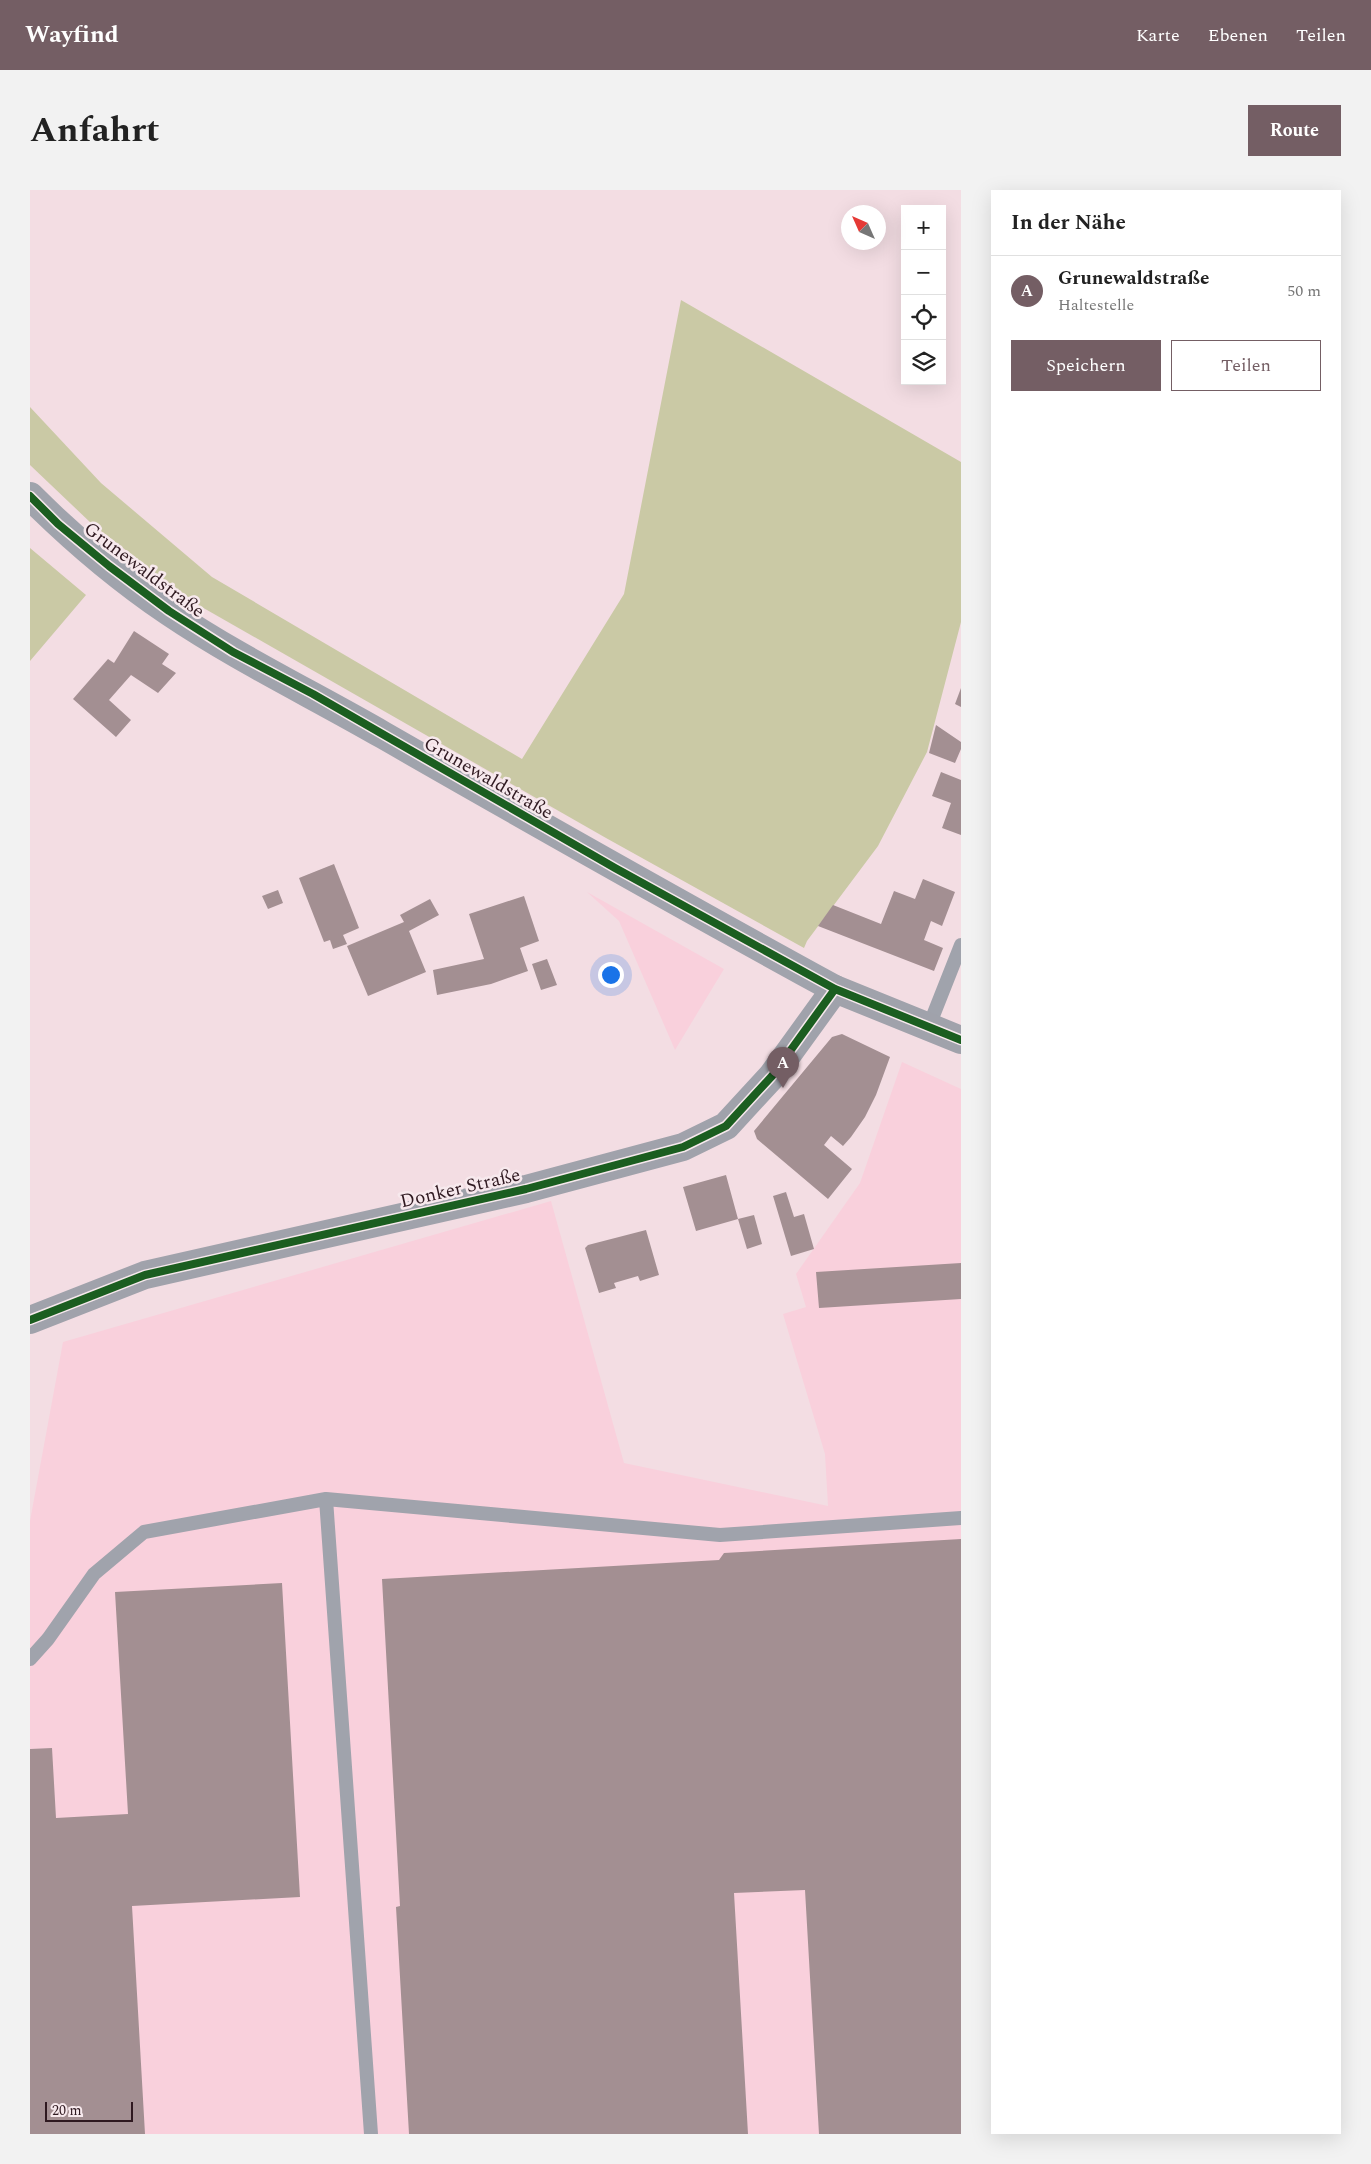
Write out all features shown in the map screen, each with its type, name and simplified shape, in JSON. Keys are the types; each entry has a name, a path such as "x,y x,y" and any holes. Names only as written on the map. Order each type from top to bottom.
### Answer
{"street":[{"name":"Grunewaldstraße","path":"30,496 58,524 168,612 233,652 313,694 615,868 835,989 961,1040"},
{"name":"Donker Straße","path":"30,1320 146,1275 526,1189 683,1147 726,1126 772,1076 835,989"}],"lane":[{"path":"929,1026 961,945"},
{"path":"30,1659 48,1639 94,1574 144,1532 326,1499 720,1534 961,1518"},
{"path":"326,1499 371,2134"}],"shaded area":[{"path":"587,892 724,969 675,1050 619,921"},
{"path":"902,1062 961,1089 961,2134 30,2134 30,1521 63,1342 551,1201 624,1463 828,1506 825,1454 783,1314 806,1307 796,1274 860,1183"}],"green space":[{"path":"681,300 961,462 961,622 927,752 878,846 807,941 804,948 606,838 193,602 92,524 30,465 30,407 101,483 212,577 522,759 624,594"},
{"path":"30,548 86,595 30,661"}],"building":[{"path":"134,631 169,654 162,664 176,673 158,693 131,675 109,700 131,720 116,737 73,699 108,659 114,663"},
{"path":"961,688 961,707 955,704"},
{"path":"936,725 961,742 961,749 955,763 929,753"},
{"path":"941,772 961,780 961,835 942,828 951,803 932,796"},
{"path":"334,864 359,928 343,935 347,944 333,949 330,940 324,942 299,878"},
{"path":"923,879 955,892 942,926 931,921 924,940 943,948 934,971 818,926 833,905 881,924 894,891 915,899"},
{"path":"278,890 283,903 268,909 262,896"},
{"path":"524,896 539,941 520,948 528,971 491,984 437,995 433,970 484,959 469,914"},
{"path":"430,899 439,915 409,931 426,972 368,996 347,946 404,922 400,915"},
{"path":"547,959 557,985 541,990 532,964"},
{"path":"842,1034 890,1057 876,1095 865,1117 851,1137 843,1146 831,1136 824,1145 852,1169 828,1199 757,1139 754,1131 832,1037"},
{"path":"726,1175 738,1219 696,1231 683,1187"},
{"path":"786,1192 794,1217 804,1214 814,1249 791,1256 773,1196"},
{"path":"754,1215 762,1244 747,1249 738,1219"},
{"path":"646,1230 659,1275 640,1281 638,1276 614,1283 616,1288 599,1293 585,1248 588,1245"},
{"path":"961,1263 961,1299 819,1308 816,1272"},
{"path":"961,1539 961,2134 819,2134 805,1890 734,1893 748,2134 409,2134 396,1907 400,1906 382,1579 719,1560 724,1553"},
{"path":"282,1583 300,1897 132,1906 145,2134 30,2134 30,1749 52,1748 56,1818 128,1814 115,1592"}],"cycle path":[{"path":"30,496 58,524 109,566 169,611 233,652 313,694 615,868 835,989 961,1040"},
{"path":"30,1320 145,1275 526,1189 683,1147 726,1126 772,1076 835,989"}],"place":[{"name":"Grunewaldstraße","path":"783,1088"}]}
